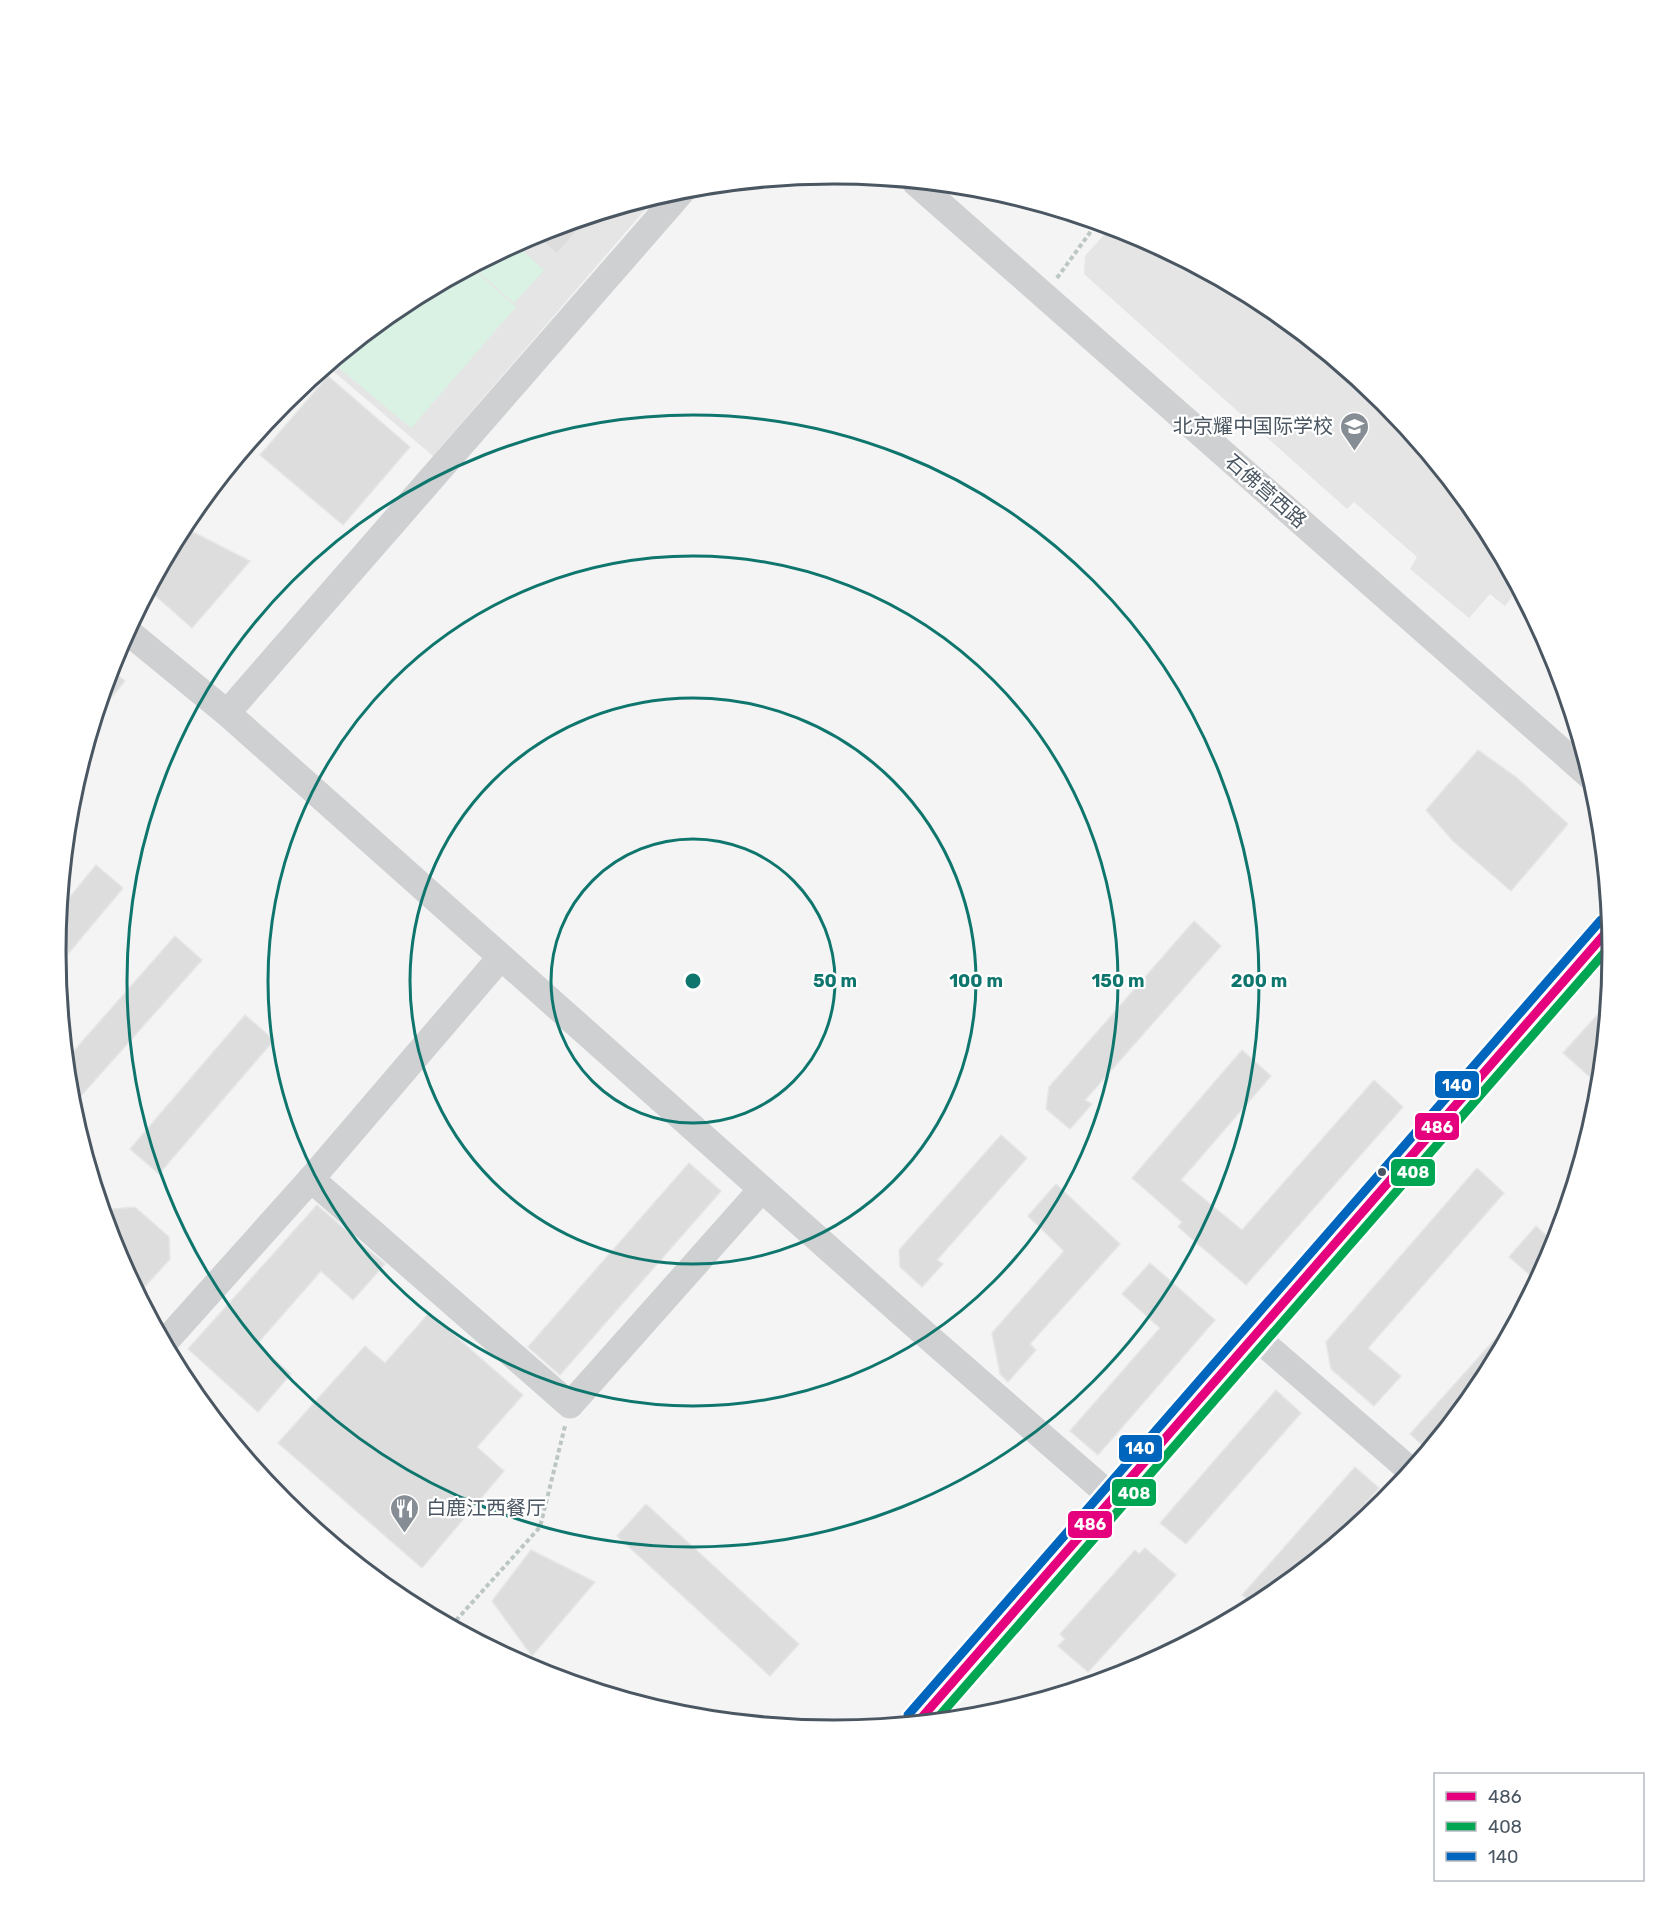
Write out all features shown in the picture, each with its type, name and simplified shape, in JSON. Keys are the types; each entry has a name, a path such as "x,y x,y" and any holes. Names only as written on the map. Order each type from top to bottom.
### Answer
{"street":[{"name":"石佛营西路","path":"924,190 1579,766"},
{"path":"227,713 673,202"},
{"path":"134,637 227,713 934,1343 1114,1498"},
{"path":"924,1715 1601,937"},
{"path":"169,1336 311,1179 501,957"},
{"path":"311,1179 570,1405 762,1189"},
{"path":"1255,1335 1405,1466"}],"path":[{"path":"1044,296 1092,229"},
{"path":"456,1621 540,1527 570,1405"}],"shaded area":[{"path":"646,208 433,456 333,371 366,343 407,314 450,287 494,264 587,225"},
{"name":"北京耀中国际学校","path":"1105,234 1128,243 1218,287 1302,343 1377,409 1443,485 1473,526 1513,595 1505,606 1490,594 1469,618 1410,569 1417,557 1354,502 1347,509 1084,274 1085,256"}],"green space":[{"path":"523,251 544,270 514,303 479,272"},
{"path":"477,273 516,307 411,428 338,367 407,314"}],"building":[{"path":"580,228 557,254 543,242"},
{"path":"328,376 410,447 343,525 260,455"},
{"path":"192,531 250,561 192,628 155,595"},
{"path":"118,675 125,681 109,699"},
{"path":"1478,750 1516,777 1568,824 1511,891 1453,841 1426,810"},
{"path":"96,865 123,888 66,956 66,952 68,899"},
{"path":"1194,921 1221,946 1085,1100 1092,1104 1070,1129 1046,1109 1049,1087"},
{"path":"175,936 202,960 80,1097 73,1052"},
{"path":"1599,1013 1591,1078 1563,1053"},
{"path":"245,1015 274,1040 159,1174 130,1149"},
{"path":"1242,1050 1271,1076 1181,1180 1242,1230 1374,1080 1403,1107 1246,1285 1178,1227 1182,1222 1132,1178"},
{"path":"1001,1135 1027,1158 937,1260 943,1264 922,1287 900,1267 899,1250"},
{"path":"689,1163 721,1191 560,1375 528,1347"},
{"path":"1477,1168 1504,1193 1368,1348 1401,1376 1374,1406 1331,1369 1326,1342"},
{"path":"1056,1184 1120,1244 1030,1344 1036,1350 1008,1382 1000,1374 992,1333 1064,1251 1028,1216"},
{"path":"317,1205 385,1264 353,1300 321,1271 257,1344 291,1374 258,1412 188,1349"},
{"path":"135,1207 169,1237 170,1259 143,1288 124,1246 111,1209"},
{"path":"1536,1226 1548,1236 1531,1275 1509,1257"},
{"path":"1150,1263 1215,1320 1098,1455 1070,1431 1160,1328 1122,1294"},
{"path":"429,1313 523,1395 477,1447 504,1471 422,1568 278,1443 365,1346 385,1363"},
{"path":"1502,1331 1473,1379 1422,1445 1410,1434"},
{"path":"1276,1390 1301,1413 1186,1544 1160,1523"},
{"path":"1355,1467 1379,1488 1352,1519 1302,1562 1247,1600 1242,1595"},
{"path":"646,1504 799,1644 770,1676 617,1536"},
{"path":"1145,1548 1176,1575 1088,1672 1058,1646 1065,1639 1060,1634 1135,1550 1139,1554"},
{"path":"531,1550 595,1582 532,1656 492,1601"}],"transit line":[{"name":"140","path":"908,1715 1601,920"},
{"name":"486","path":"924,1715 1601,938"},
{"name":"408","path":"942,1713 1602,956"}],"place":[{"name":"北京耀中国际学校","path":"1354,452"},
{"name":"白鹿江西餐厅","path":"405,1534"}]}
